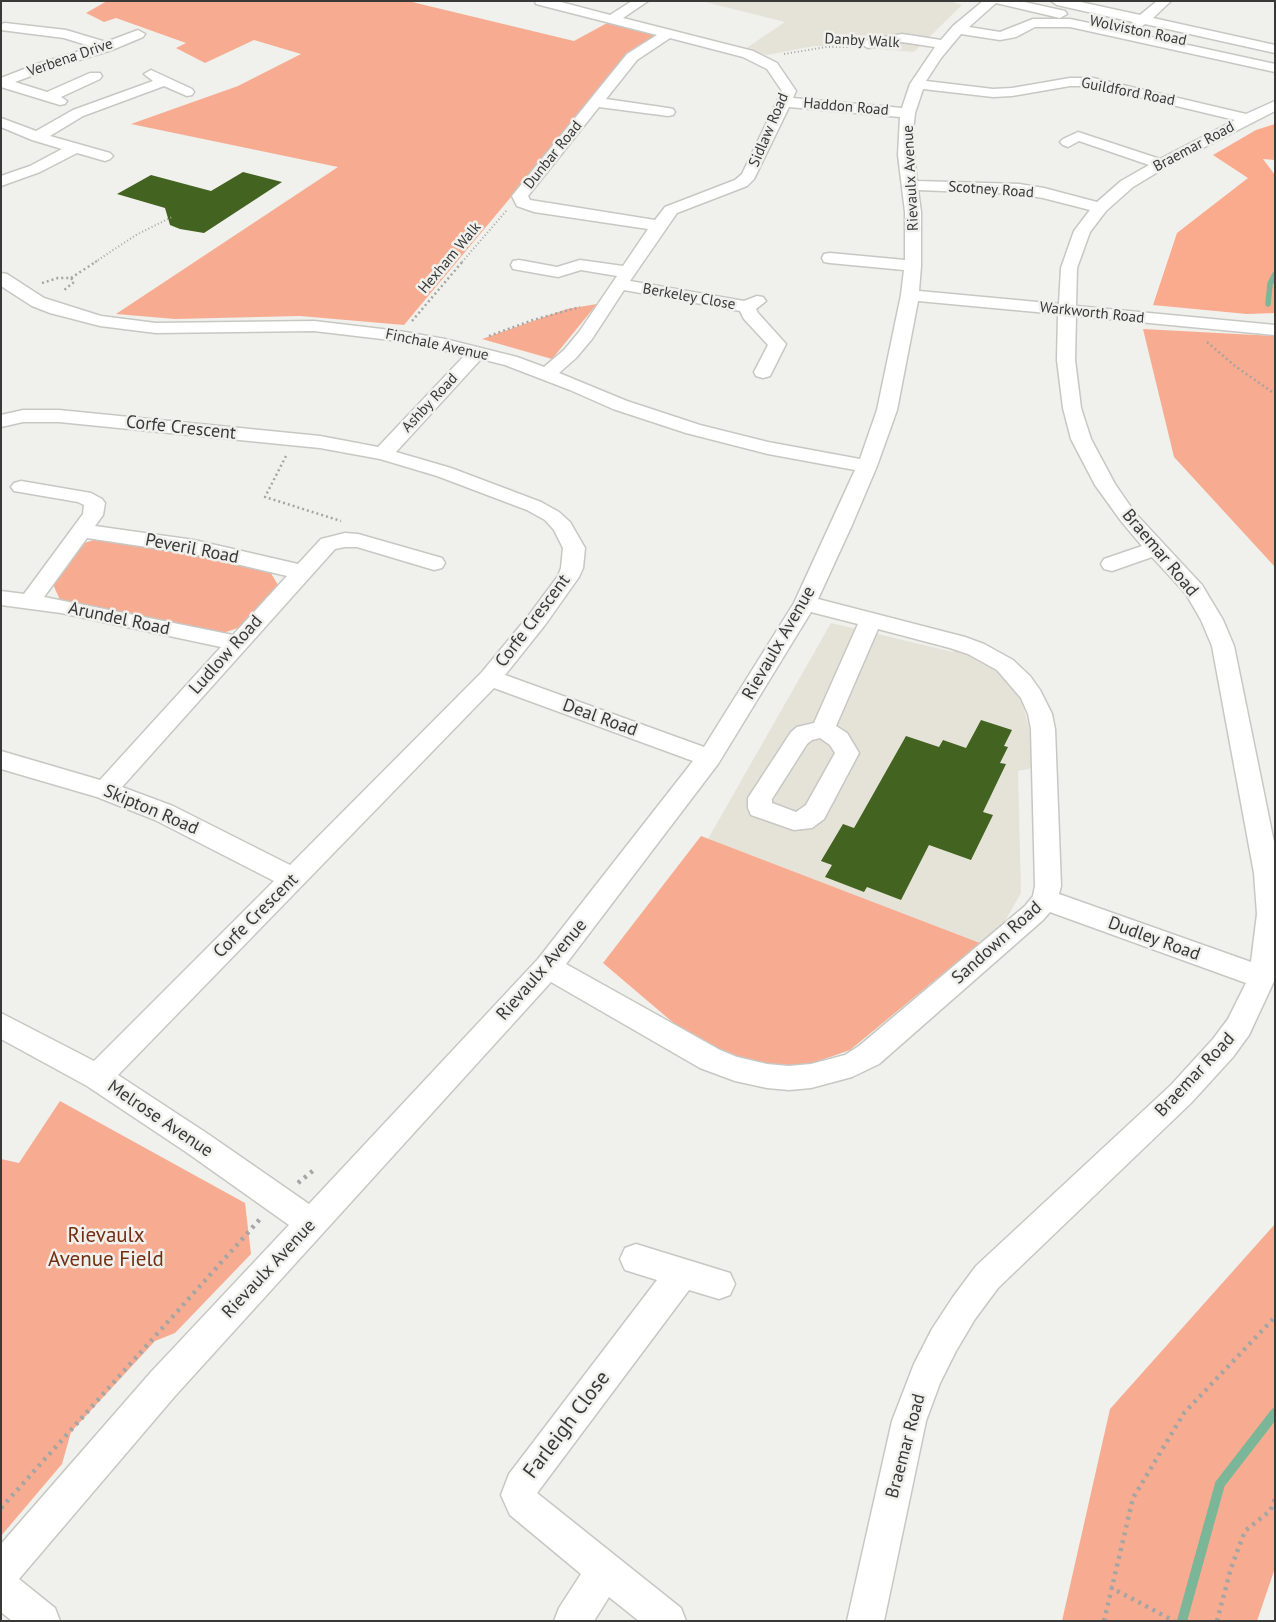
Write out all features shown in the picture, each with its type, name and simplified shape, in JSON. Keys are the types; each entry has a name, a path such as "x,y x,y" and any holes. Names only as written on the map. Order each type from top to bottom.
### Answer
{"street":[{"name":"Sidlaw Road","path":"541,1 668,33 760,59 772,66 789,91 746,180 671,210 586,335 570,354 547,374"},
{"path":"612,19 642,1"},
{"name":"Rievaulx Avenue","path":"1,1572 163,1384 548,967 709,758 805,603 842,525 867,466 887,410 914,266 914,212 906,155 908,113 917,84 935,56 958,29 992,1"},
{"name":"Wolviston Road","path":"1000,1 1136,25 1275,62"},
{"path":"1057,1 1136,25 1275,49"},
{"name":"Wolviston Road","path":"1119,1 1275,42"},
{"path":"1136,25 1164,1"},
{"path":"958,29 1000,36 1011,34 1033,23 1070,23 1275,68"},
{"path":"5,27 66,34 107,47"},
{"name":"Dunbar Road","path":"659,226 534,207 523,203 520,196 632,57 668,33"},
{"name":"Verbena Drive","path":"1,83 42,67 107,47 138,34"},
{"path":"868,44 902,38 945,45"},
{"path":"149,73 187,92"},
{"path":"1,83 54,99 95,76"},
{"path":"36,137 78,113 166,81"},
{"name":"Guildford Road","path":"917,84 993,93 1012,92 1070,82 1093,82 1249,119"},
{"path":"596,102 668,112"},
{"name":"Haddon Road","path":"784,102 908,113"},
{"name":"Braemar Road","path":"865,1621 909,1421 926,1376 944,1340 964,1308 987,1277 1181,1094 1223,1048 1240,1027 1262,977 1268,946 1270,914 1267,873 1223,646 1212,620 1194,590 1128,517 1105,485 1081,439 1070,398 1066,360 1069,268 1082,231 1100,208 1127,184 1161,164 1275,105"},
{"path":"3,124 36,137 105,156"},
{"path":"1068,142 1078,136 1161,164"},
{"path":"1,181 44,165 75,148"},
{"name":"Scotney Road","path":"910,185 1019,189 1044,193 1100,208"},
{"path":"830,258 914,266"},
{"name":"Berkeley Close","path":"519,265 558,272 580,265 623,278 752,304 750,315 777,344 763,372"},
{"name":"Finchale Avenue","path":"1,278 32,298 56,309 100,321 124,325 166,328 314,326 480,346 620,405 693,429 768,448 867,466"},
{"name":"Warkworth Road","path":"910,295 1067,304 1196,324 1275,330"},
{"name":"Ashby Road","path":"383,454 480,346"},
{"name":"Corfe Crescent","path":"1,422 24,416 59,416 295,440 383,454 444,472 534,506 552,516 563,527 574,548 574,558 568,578 490,678 97,1077"},
{"path":"21,487 84,497 95,503 88,523 30,601"},
{"name":"Peveril Road","path":"88,523 301,572"},
{"path":"328,544 345,540 358,541 434,563"},
{"name":"Ludlow Road","path":"105,790 236,643 328,544"},
{"path":"1109,566 1157,548"},
{"name":"Arundel Road","path":"1,598 30,601 236,643"},
{"name":"Sandown Road","path":"548,967 710,1059 735,1069 767,1076 789,1078 811,1076 852,1065 869,1055 1034,913 1046,900 1048,886 1043,730 1040,714 1032,696 1022,682 1005,665 976,649 958,642 805,603"},
{"path":"823,729 871,620"},
{"name":"Deal Road","path":"490,678 709,758"},
{"name":"Skipton Road","path":"1,760 105,790 164,813 294,879"},
{"name":"Dudley Road","path":"1046,900 1262,977"},
{"name":"Melrose Avenue","path":"1,1025 97,1077 311,1223"},
{"path":"636,1259 719,1284"},
{"name":"Farleigh Close","path":"668,1621 522,1502 519,1495 521,1486 682,1273"},
{"path":"572,1621 605,1570"},
{"path":"1,1588 42,1621"}],"path":[{"name":"Danby Walk","path":"760,59 826,47 852,47"},
{"name":"Hexham Walk","path":"399,336 510,206 523,203"},
{"path":"39,285 58,278 71,278 136,235 166,219 172,218"},
{"path":"58,293 69,288 74,282 71,278"},
{"path":"480,346 569,308 588,306"},
{"path":"1196,324 1209,344 1235,366 1275,394"},
{"path":"295,440 264,497 342,520 327,536 328,544"},
{"path":"1,1508 278,1200 315,1169"},
{"path":"1104,1621 1110,1587 1133,1498 1184,1413 1275,1317"},
{"path":"1217,1621 1231,1568 1245,1531 1270,1511 1275,1499"},
{"path":"1110,1587 1174,1621"}],"shaded area":[{"path":"701,1 949,1 962,5 914,52 844,46 814,46 767,55 745,49 785,22"},
{"path":"1275,124 1275,160 1263,159 1275,175 1275,313 1247,314 1153,305 1177,233 1248,178 1213,155 1256,130"},
{"path":"831,623 953,652 955,649 973,655 991,667 1009,683 1022,702 1032,740 1034,768 1018,771 1021,893 1002,926 980,943 708,839"}],"green space":[{"path":"107,1 408,1 574,41 609,22 657,35 628,57 404,325 300,316 175,319 116,314 338,167 131,124 238,86 301,54 254,40 205,63 176,48 186,43 116,18 104,22 86,13"},
{"path":"597,304 552,359 482,339 567,309"},
{"path":"1143,329 1275,336 1275,567 1174,457"},
{"path":"99,538 182,550 269,570 278,585 241,627 223,633 60,600 52,582 79,545"},
{"path":"701,836 980,943 850,1050 810,1064 779,1068 747,1062 724,1053 683,1031 603,963"},
{"name":"Rievaulx Avenue Field","path":"60,1101 245,1203 251,1254 175,1333 155,1341 71,1432 62,1464 1,1536 1,1159 19,1163"},
{"path":"1275,1224 1275,1568 1257,1621 1062,1621 1110,1409"}],"building":[{"path":"243,172 282,182 204,233 180,229 170,225 165,208 117,194 151,175 211,191"},
{"path":"981,720 1012,730 1004,746 1008,747 1000,763 1006,764 983,812 993,815 971,860 929,845 901,900 867,887 864,892 825,877 832,865 821,861 843,824 854,828 906,736 939,747 943,740 966,748"}],"waterway":[{"path":"1268,304 1270,284 1275,274"},
{"path":"1182,1621 1220,1484 1275,1413"}]}
